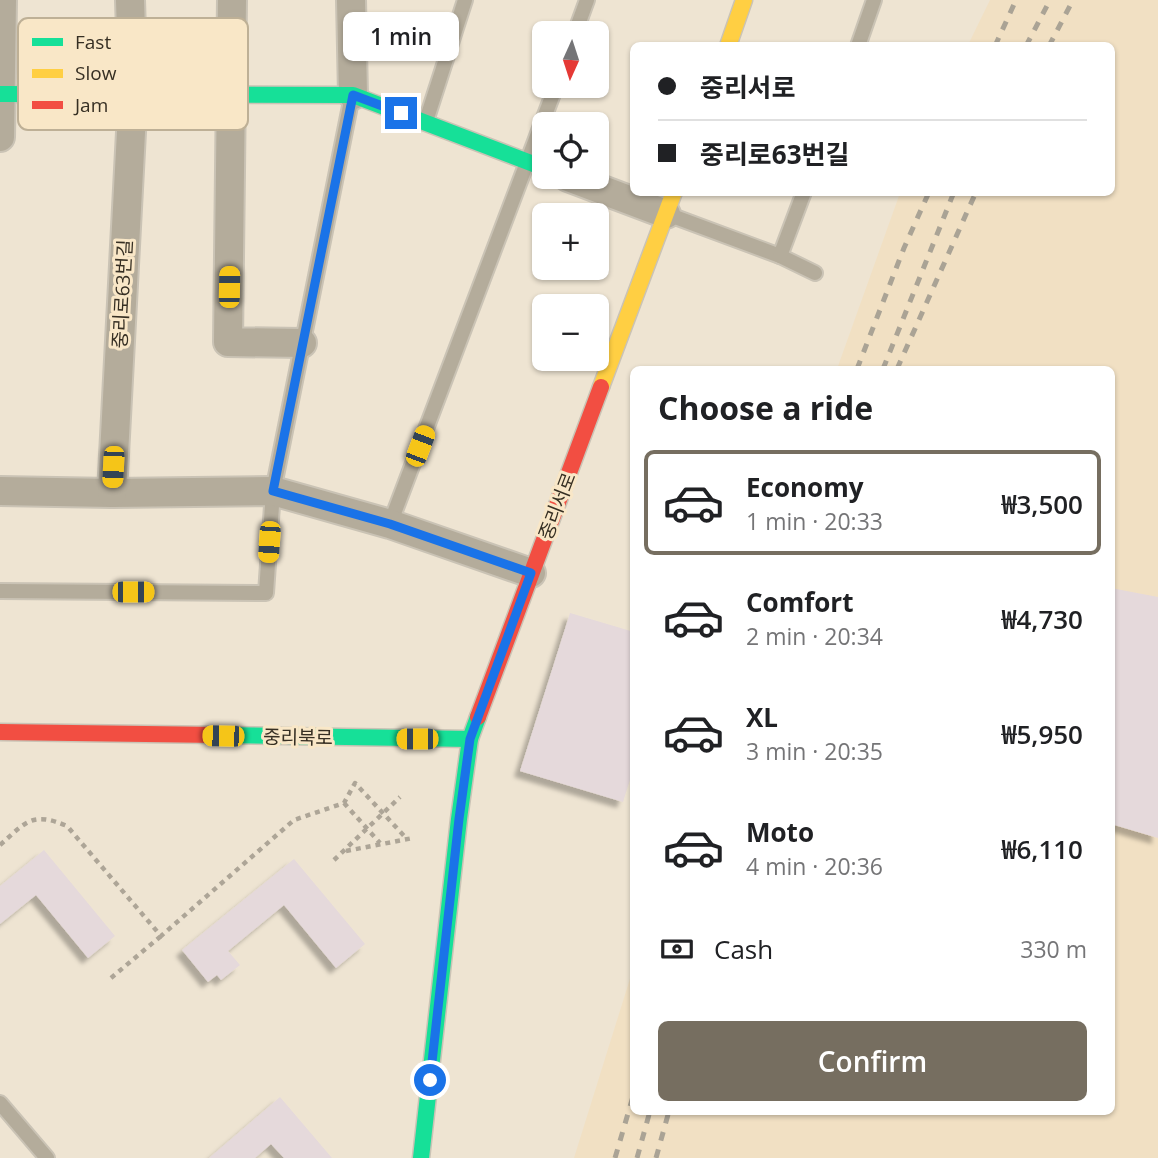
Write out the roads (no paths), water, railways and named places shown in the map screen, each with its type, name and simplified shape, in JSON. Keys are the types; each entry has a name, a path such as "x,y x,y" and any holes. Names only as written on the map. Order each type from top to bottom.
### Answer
{"main road":[{"path":"729,42 744,0"},
{"path":"0,94 18,94"},
{"path":"248,95 353,95 532,163"},
{"name":"중리서로","path":"421,1158 470,739 670,203"},
{"name":"중리북로","path":"0,732 470,739"}],"street":[{"path":"0,137 2,0"},
{"name":"중리로63번길","path":"130,0 131,18"},
{"path":"232,0 232,18"},
{"path":"351,0 353,95"},
{"name":"중리로63번길","path":"111,493 131,130"},
{"path":"231,130 228,342 302,343"},
{"path":"609,187 630,193"},
{"path":"643,196 670,203"},
{"path":"0,491 273,491 390,524 531,573"}],"lane":[{"path":"425,122 465,0"},
{"path":"579,21 587,0"},
{"path":"859,42 874,0"},
{"path":"0,591 266,593 273,491 353,95"},
{"path":"390,524 532,177"},
{"path":"780,256 802,196"},
{"path":"670,203 815,273"},
{"path":"0,1103 47,1158"}],"railway":[{"path":"997,42 1016,0"},
{"path":"1028,42 1050,0"},
{"path":"1051,42 1073,0"},
{"path":"858,366 927,196"},
{"path":"884,366 952,196"},
{"path":"898,366 974,196"},
{"path":"615,1158 630,1107"},
{"path":"637,1158 649,1115"},
{"path":"656,1158 668,1115"}]}
